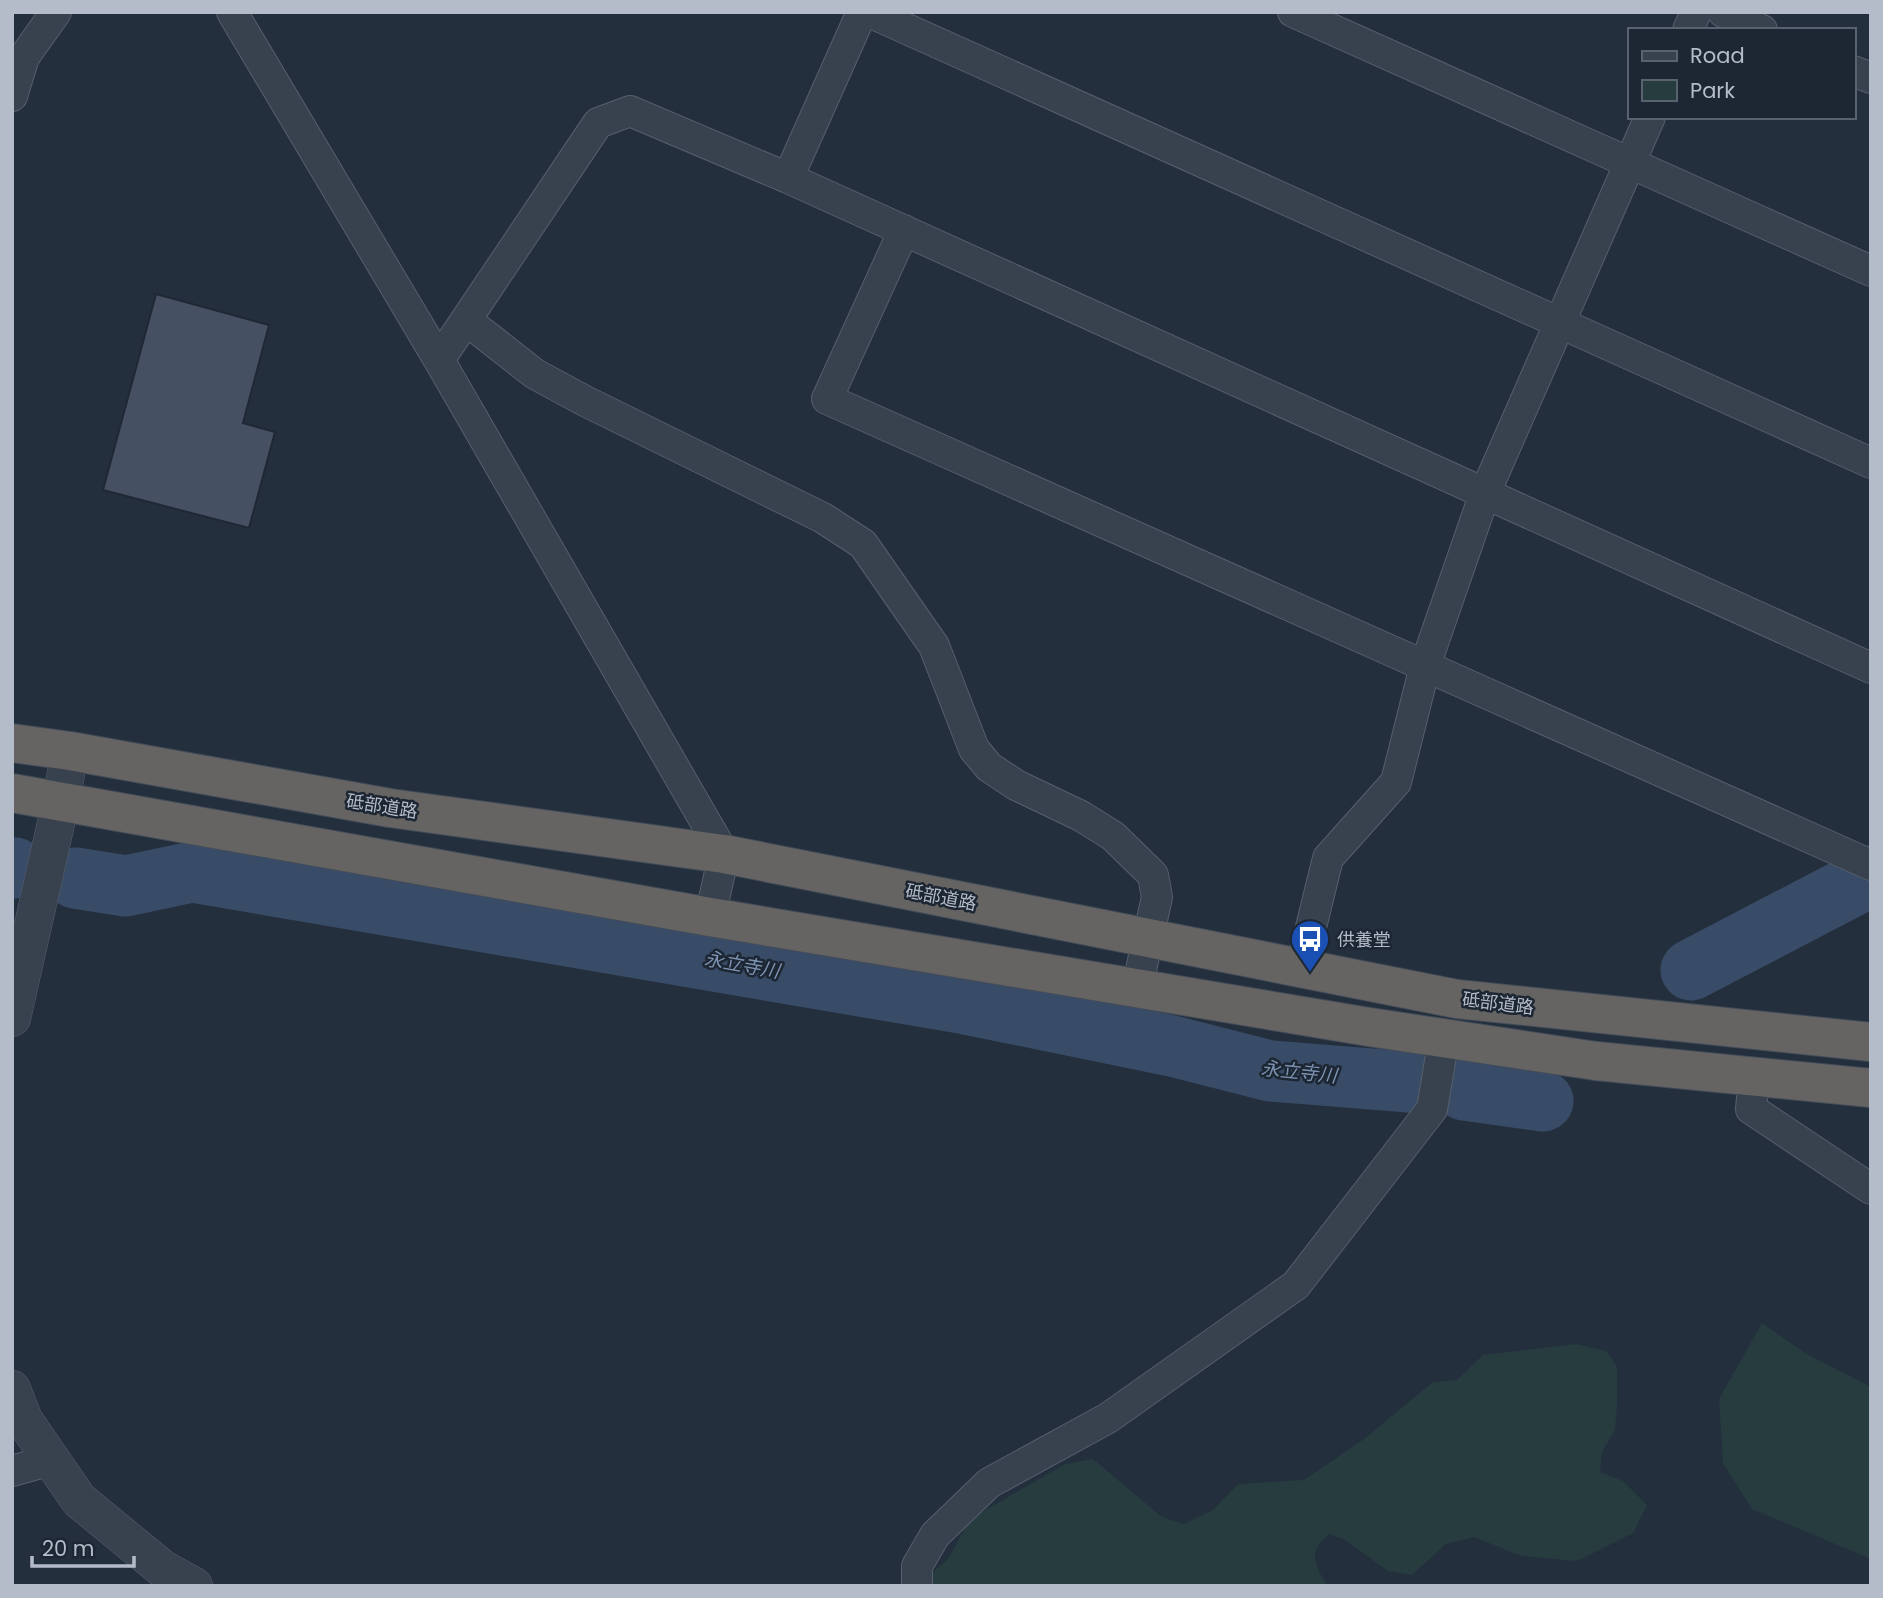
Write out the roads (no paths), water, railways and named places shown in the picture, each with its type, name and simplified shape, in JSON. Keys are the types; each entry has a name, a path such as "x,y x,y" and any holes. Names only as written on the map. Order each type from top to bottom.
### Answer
{"highway":[{"name":"砥部道路","path":"12,743 390,808 724,854 1457,999 1871,1042"},
{"path":"12,793 710,916 1444,1038 1596,1061 1871,1088"}],"street":[{"path":"12,96 24,57 56,12"},
{"path":"232,12 439,360 724,854 710,916"},
{"path":"788,178 862,12"},
{"path":"869,12 1871,463"},
{"path":"1293,12 1871,271"},
{"path":"1689,28 1696,12"},
{"path":"1723,12 1758,28"},
{"path":"439,360 598,123 630,111 905,230 1871,668"},
{"path":"1301,968 1328,858 1396,782 1426,666 1485,493 1649,119"},
{"path":"905,230 827,399 1866,862"},
{"path":"466,320 535,374 823,518 863,544 934,646 974,750 989,767 1016,785 1082,816 1112,836 1153,875 1157,897 1137,988"},
{"path":"12,1018 70,751"},
{"path":"917,1586 917,1566 935,1535 989,1483 1108,1418 1296,1285 1432,1109 1444,1038"},
{"path":"1754,1076 1751,1109 1871,1189"},
{"path":"12,1389 24,1420 79,1500 163,1569 194,1586"},
{"path":"12,1471 51,1460"}],"waterway":[{"name":"永立寺川","path":"75,878 126,886 192,872 966,1004 1172,1046 1270,1071 1409,1082"},
{"name":"永立寺川","path":"1691,970 1871,876"},
{"name":"永立寺川","path":"1464,1090 1543,1101"}],"place":[{"name":"供養堂","path":"1310,973"}]}
